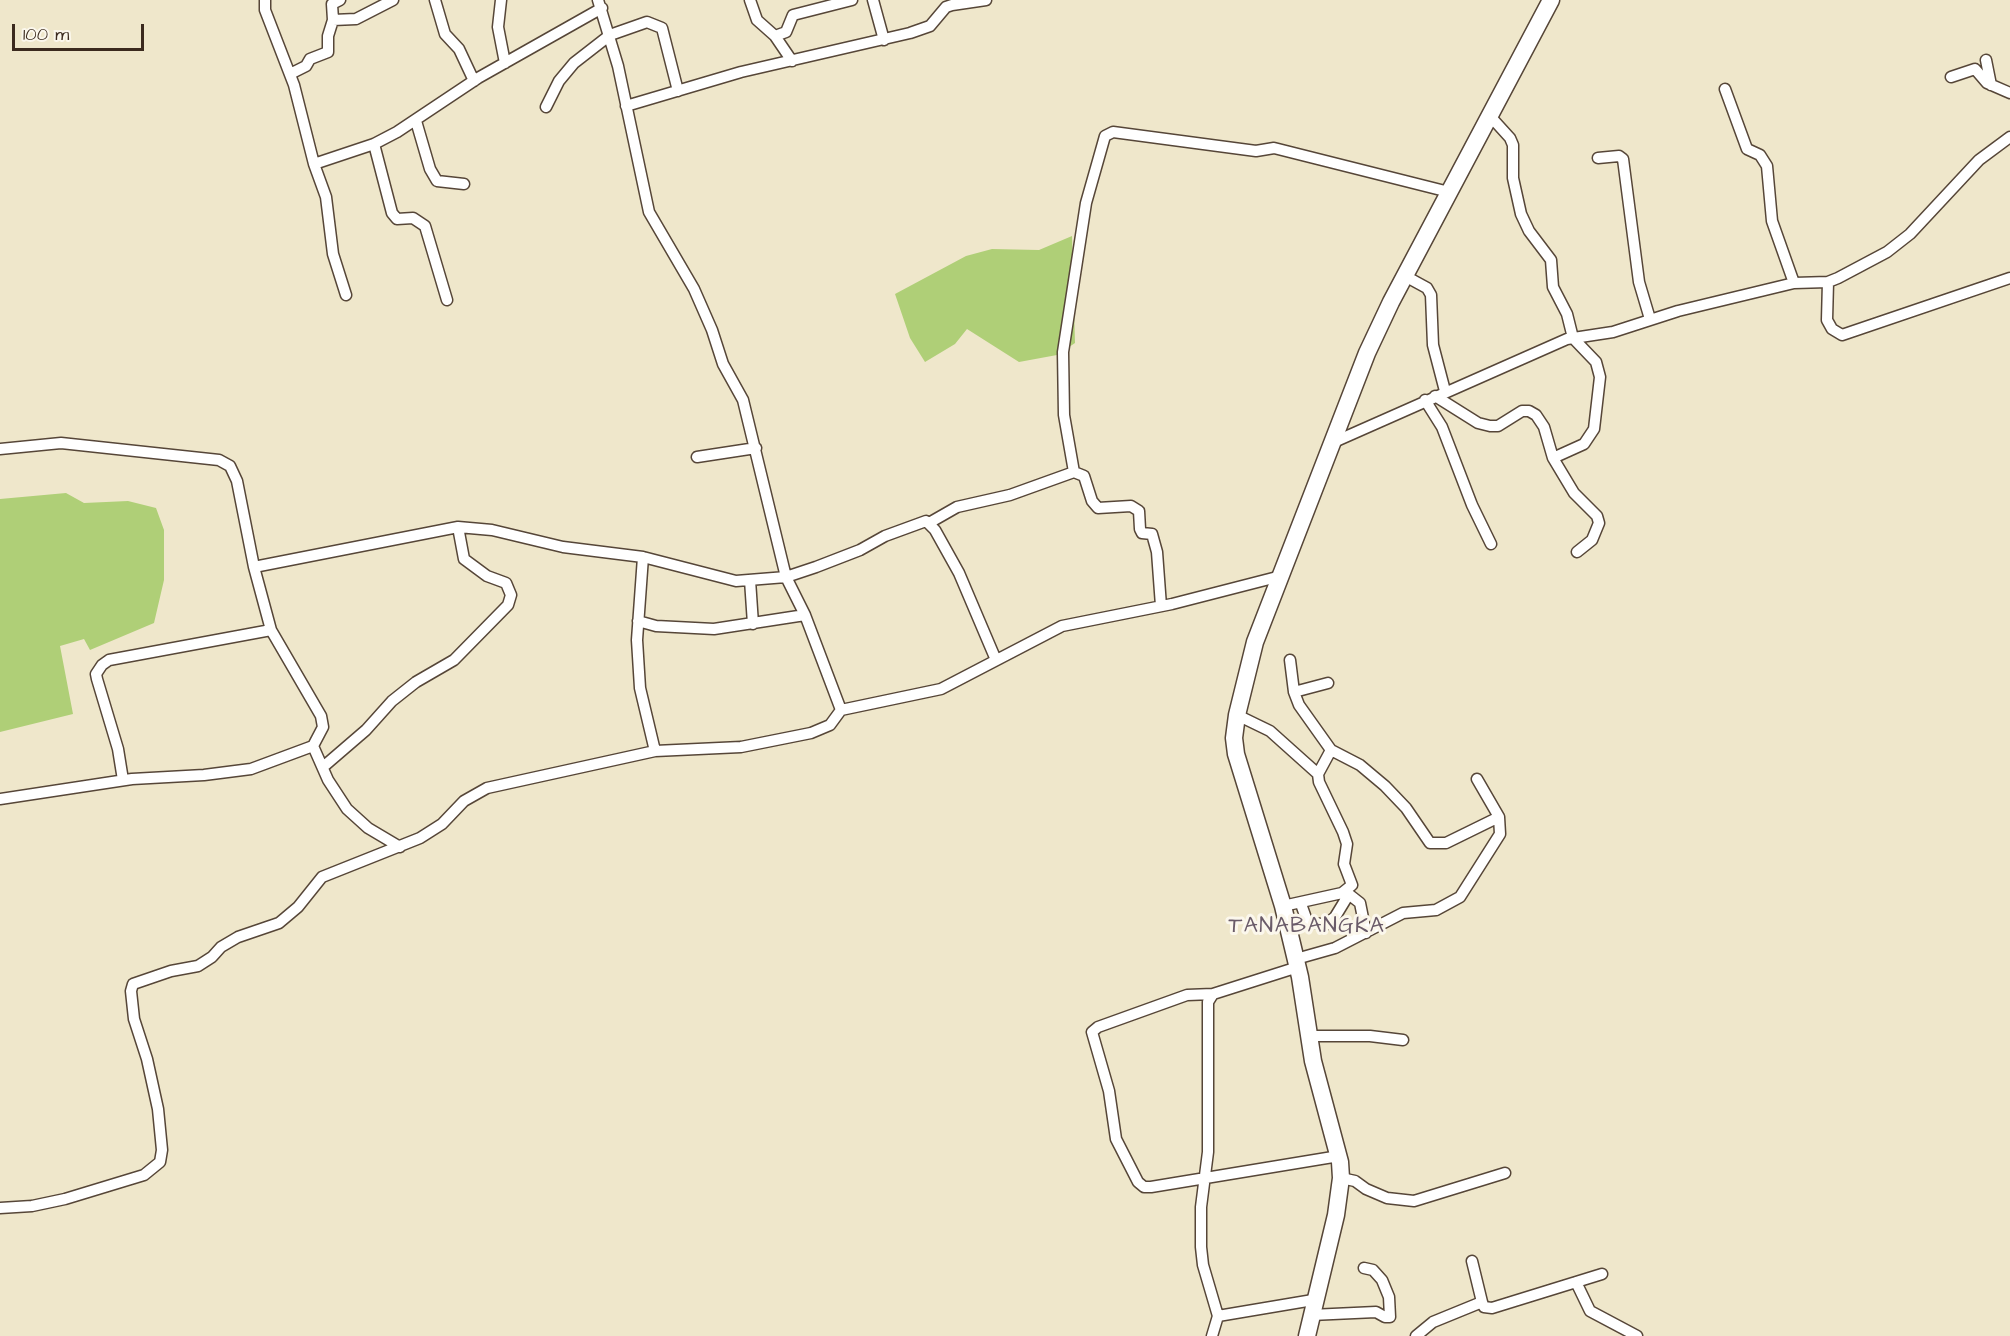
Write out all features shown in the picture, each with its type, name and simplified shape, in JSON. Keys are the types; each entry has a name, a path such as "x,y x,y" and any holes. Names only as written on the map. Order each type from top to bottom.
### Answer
{"main road":[{"path":"1306,1336 1336,1215 1341,1178 1339,1156 1308,1036 1297,963 1283,906 1236,754 1234,738 1237,715 1256,642 1335,442 1367,353 1405,276 1551,0"}],"street":[{"path":"265,0 265,10 290,74 314,164 326,197 333,254 346,295"},
{"path":"290,74 306,66 310,58 328,52 328,36 333,20 332,4 340,0"},
{"path":"333,20 356,19 393,0"},
{"path":"435,0 445,34 459,49 474,81"},
{"path":"501,0 498,27 506,63"},
{"path":"750,0 758,20 775,36 792,61"},
{"path":"775,36 786,32 793,15 852,0"},
{"path":"873,0 884,40"},
{"path":"626,106 741,72 923,29 952,5 986,0"},
{"path":"314,164 374,144 416,121 474,81 600,4 610,35 649,212 694,290 721,358 743,400 786,577 805,615 842,710"},
{"path":"546,107 566,71 610,35 647,22 660,25 672,57 678,91"},
{"path":"1986,60 1990,85"},
{"path":"1951,77 1974,69 1990,85 2010,93"},
{"path":"1725,88 1747,149 1760,155 1767,166 1772,221 1794,283"},
{"path":"1490,116 1502,128 1513,146 1513,178 1518,207 1529,231 1551,260 1553,287 1567,314 1573,338 1594,358 1600,377 1594,429 1584,444 1553,458"},
{"path":"416,121 430,169 437,181 464,184"},
{"path":"1074,472 1064,415 1063,352 1086,203 1105,136 1113,132 1256,151 1274,148 1449,192"},
{"path":"1335,442 1555,343 1613,332 1650,319 1794,283 1828,282 1874,259 1903,240 1932,213 1979,160 2010,137"},
{"path":"374,144 392,213 397,219 413,218 425,226 447,300"},
{"path":"1598,158 1619,156 1623,159 1640,282 1650,319"},
{"path":"1405,276 1427,288 1431,295 1435,396 1442,427 1472,505 1491,544"},
{"path":"1828,282 1827,320 1832,329 1842,334 2010,278"},
{"path":"1435,396 1483,425 1498,426 1522,411 1536,415 1544,427 1553,458 1574,493 1597,516 1599,523 1592,540 1576,552"},
{"path":"0,449 61,443 219,460 230,466 237,481 254,567 271,630 320,710 323,727 313,746 252,769 204,775 123,780 0,799"},
{"path":"697,457 756,448"},
{"path":"254,567 458,526 492,530 563,547 644,557 682,565 726,580 786,577 835,561 885,536 921,522 929,523 957,507 1010,495 1074,472 1083,476 1092,501 1098,508 1131,506 1139,511 1141,531 1152,534 1157,552 1161,606"},
{"path":"929,523 959,573 996,660"},
{"path":"323,767 366,730 392,701 416,682 454,660 508,605 511,595 506,583 487,576 464,559 458,526"},
{"path":"644,557 638,621 640,688 655,751"},
{"path":"0,1208 32,1206 65,1199 144,1175 160,1162 162,1150 158,1109 147,1059 134,1019 130,991 133,984 171,971 198,966 212,957 221,947 238,937 279,923 298,907 315,884 330,872 400,847 436,829 464,801 487,788 655,751 741,747 811,733 830,725 842,710 928,693 951,685 1062,626 1161,606 1281,576"},
{"path":"750,580 753,624"},
{"path":"638,621 656,626 714,628 805,615"},
{"path":"123,780 118,749 96,674 102,665 109,660 271,630"},
{"path":"1290,660 1294,692 1299,705 1331,750 1360,765 1385,786 1406,808 1430,843 1446,843 1498,818"},
{"path":"1294,692 1328,683"},
{"path":"1237,715 1270,731 1318,774"},
{"path":"313,746 328,780 351,813 368,828 400,847"},
{"path":"1301,904 1307,921 1325,925 1335,917 1352,885 1344,864 1347,844 1318,782 1318,774 1331,750"},
{"path":"1339,1156 1144,1187 1137,1182 1116,1139 1109,1091 1092,1032 1098,1027 1187,994 1213,994 1297,963 1335,948 1403,913 1431,911 1455,902 1465,891 1499,837 1498,818 1477,779"},
{"path":"1283,906 1347,893"},
{"path":"1347,893 1360,903 1366,933"},
{"path":"1212,1336 1218,1316 1203,1265 1201,1247 1208,1111 1207,1008 1213,994"},
{"path":"1308,1036 1370,1036 1402,1040"},
{"path":"1341,1178 1355,1181 1366,1189 1387,1198 1414,1201 1505,1173"},
{"path":"1472,1262 1484,1307 1492,1308 1602,1274"},
{"path":"1218,1316 1312,1307 1376,1312 1390,1317 1389,1297 1382,1280 1373,1270 1364,1268"},
{"path":"1576,1282 1590,1311 1637,1336"},
{"path":"1416,1336 1434,1322 1482,1302"}],"green space":[{"path":"1072,236 1075,343 1057,355 1019,362 967,329 955,344 925,362 910,338 895,294 966,256 992,249 1039,250"},
{"path":"66,493 84,503 128,501 156,508 164,530 164,580 154,623 90,650 84,639 60,646 73,714 0,732 0,499"}],"district":[{"name":"TANABANGKA","path":"1307,927"}]}
